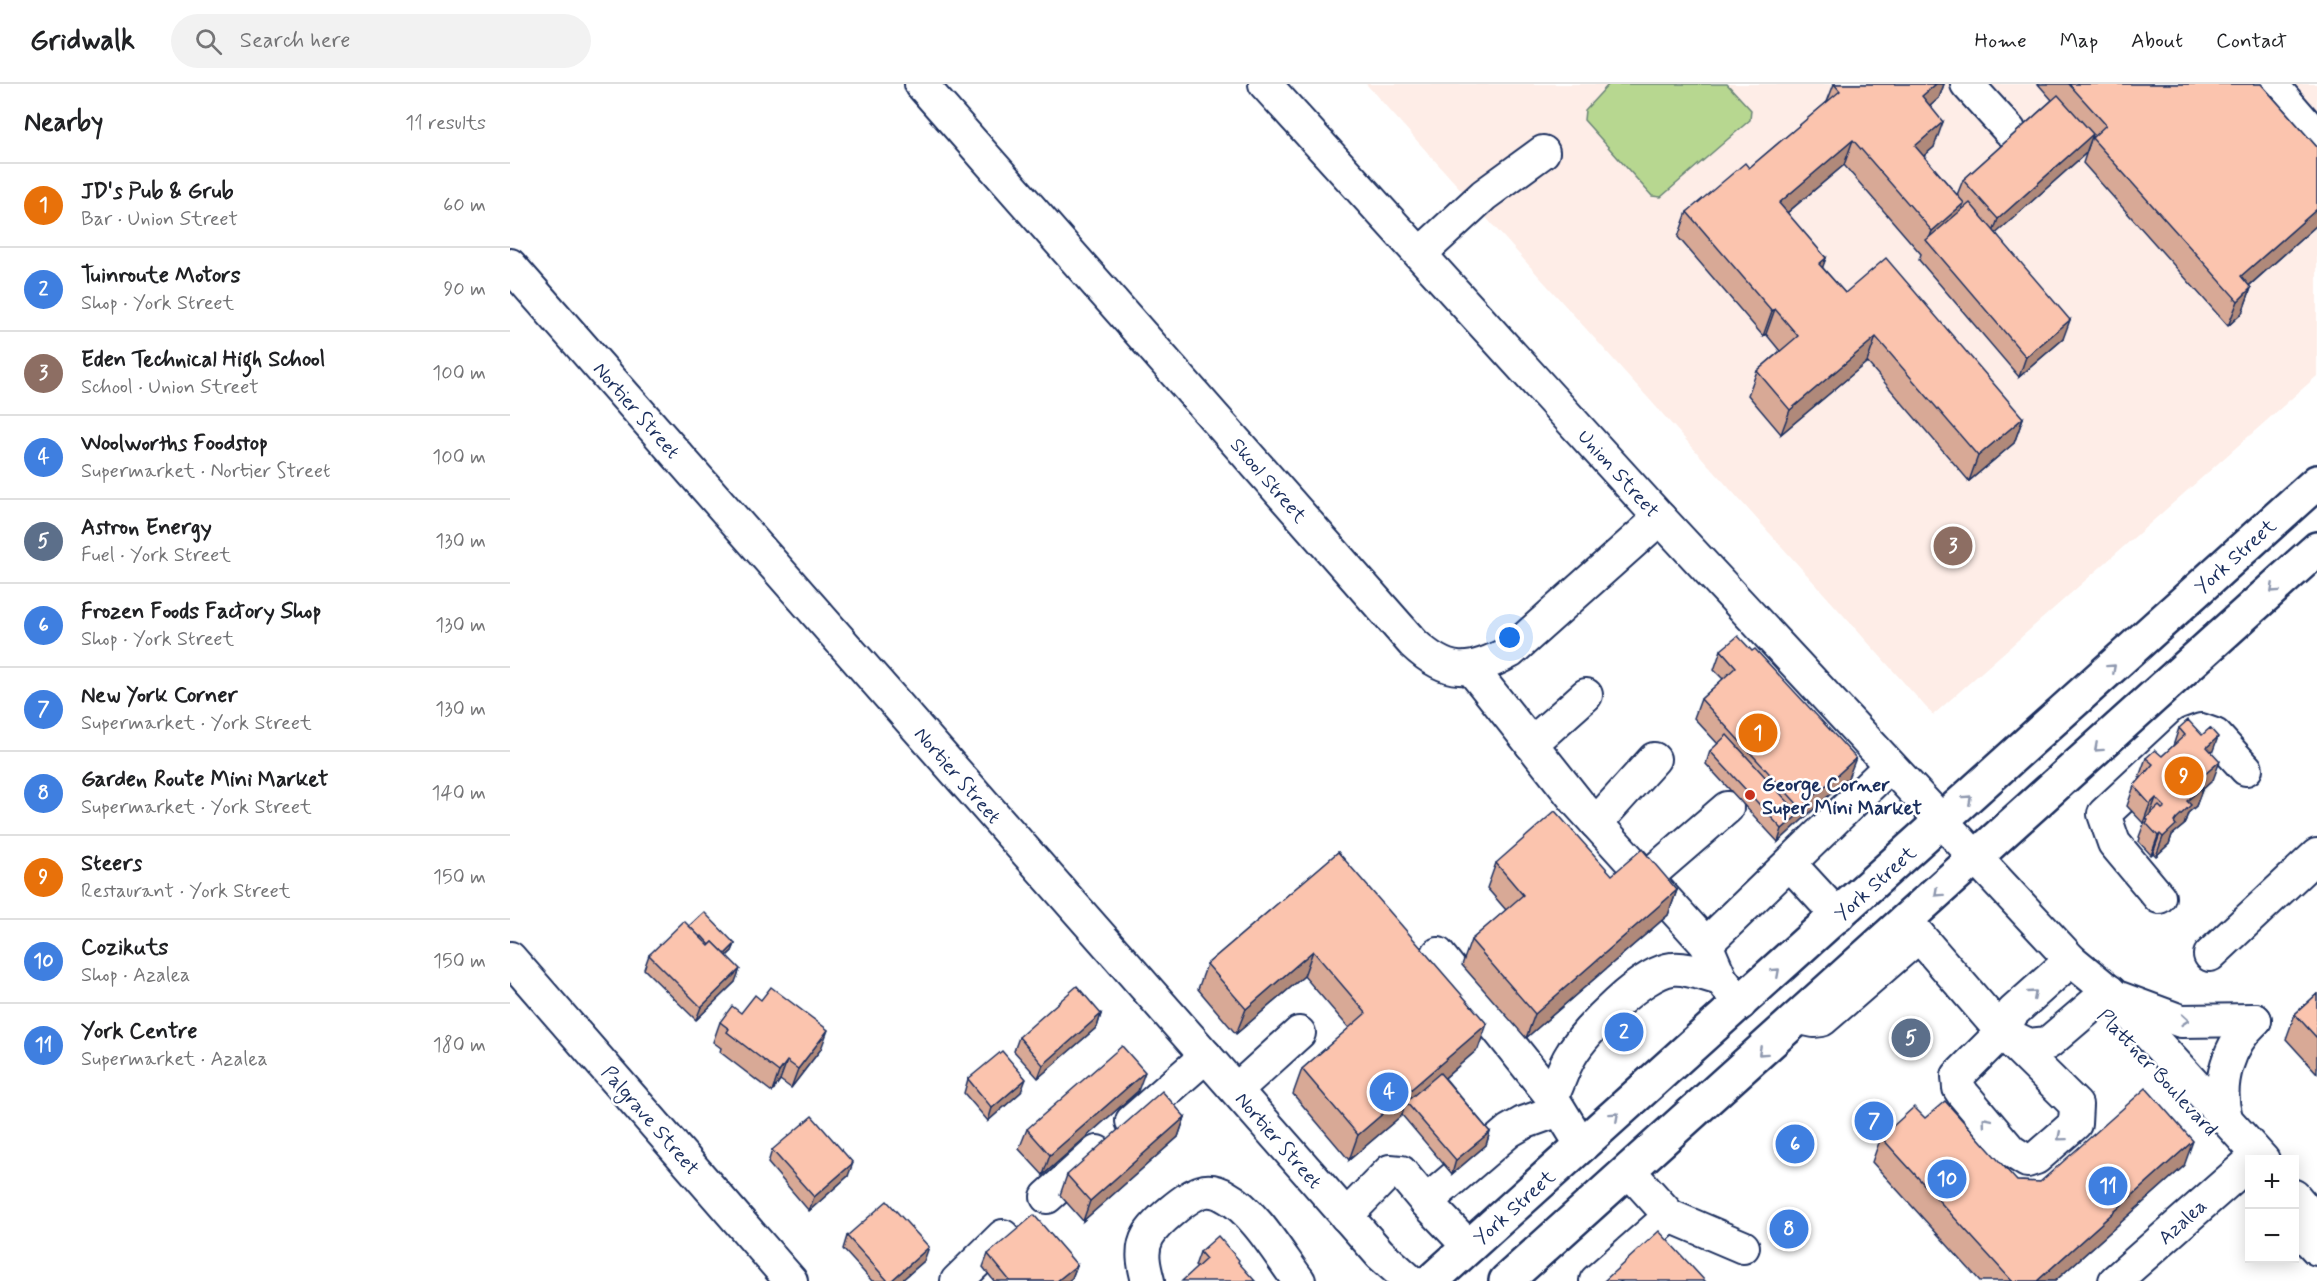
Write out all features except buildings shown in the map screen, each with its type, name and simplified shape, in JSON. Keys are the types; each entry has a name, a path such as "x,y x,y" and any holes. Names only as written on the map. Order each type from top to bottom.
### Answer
{"main road":[{"name":"York Street","path":"1431,1281 1582,1146 1731,992 1838,916 2317,482"},
{"path":"1506,1281 1913,929 1977,858 2317,549"}],"street":[{"name":"Skool Street","path":"921,84 1413,643 1443,666 1482,667 1510,652 1660,518"},
{"name":"Union Street","path":"1265,84 1660,518 1977,858"},
{"path":"1967,84 2009,130"},
{"path":"2271,84 2317,136"},
{"path":"1420,254 1484,195 1543,152"},
{"name":"Nortier Street","path":"510,265 1346,1216 1380,1254 1410,1281"},
{"path":"1471,668 1596,823 1706,944 1731,992"},
{"path":"1531,744 1586,695"},
{"path":"2159,897 2114,843 2104,814 2190,734 2201,730 2215,735 2246,769"},
{"path":"1596,823 1654,759"},
{"path":"1706,944 1890,766"},
{"path":"1646,878 1727,808"},
{"path":"2210,955 2317,855"},
{"name":"Plattner Boulevard","path":"1977,858 2073,963 2078,976 2104,996 2226,1118 2248,1155"},
{"path":"1790,864 1838,916"},
{"path":"1913,929 2002,1032 2076,1105 2075,1124 2036,1158 2027,1161 2019,1159 1959,1086 1958,1076 2002,1032 2013,1012 2073,963"},
{"path":"1438,954 1556,1103 1582,1146"},
{"name":"Palgrave Street","path":"510,958 791,1281"},
{"path":"1426,1202 1509,1131 1556,1103 1569,1056 1585,1035 1640,984 1671,969 1731,992"},
{"path":"2055,1084 2044,1066 2044,1052 2048,1043 2104,996 2181,1021 2255,1020 2241,1033 2232,1050 2224,1079 2223,1108 2226,1118"},
{"name":"Plattner Boulevard","path":"2104,996 2246,1155"},
{"path":"2002,1032 2029,1046 2048,1043"},
{"path":"1236,1090 1299,1033"},
{"path":"1047,1197 1206,1056"},
{"name":"Azalea","path":"2115,1281 2245,1170"},
{"path":"1346,1216 1390,1171 1401,1172 1469,1247"},
{"path":"1630,1172 1671,1216 1743,1247"},
{"path":"1148,1281 1143,1262 1148,1236 1168,1215 1193,1195 1211,1191 1229,1198 1246,1212 1299,1281"},
{"path":"2299,1201 2317,1223"},
{"path":"1596,1281 1671,1216"},
{"path":"2299,1229 2317,1250"},
{"path":"957,1281 1003,1236"}],"shaded area":[{"path":"1366,84 2317,84 2317,376 1933,715"}],"green space":[{"path":"1609,84 1727,84 1751,110 1750,120 1661,197 1652,196 1584,120 1585,110"}],"place":[{"name":"Eden Technical High School","path":"1953,546"},
{"name":"JD's Pub & Grub","path":"1758,733"},
{"name":"Steers","path":"2184,776"},
{"name":"George Corner Super Mini Market","path":"1750,795"},
{"name":"Tuinroute Motors","path":"1624,1032"},
{"name":"Astron Energy","path":"1911,1038"},
{"name":"Woolworths Foodstop","path":"1389,1092"},
{"name":"New York Corner","path":"1874,1121"},
{"name":"Frozen Foods Factory Shop","path":"1795,1144"},
{"name":"Cozikuts","path":"1947,1179"},
{"name":"York Centre","path":"2108,1186"},
{"name":"Garden Route Mini Market","path":"1789,1229"}]}
